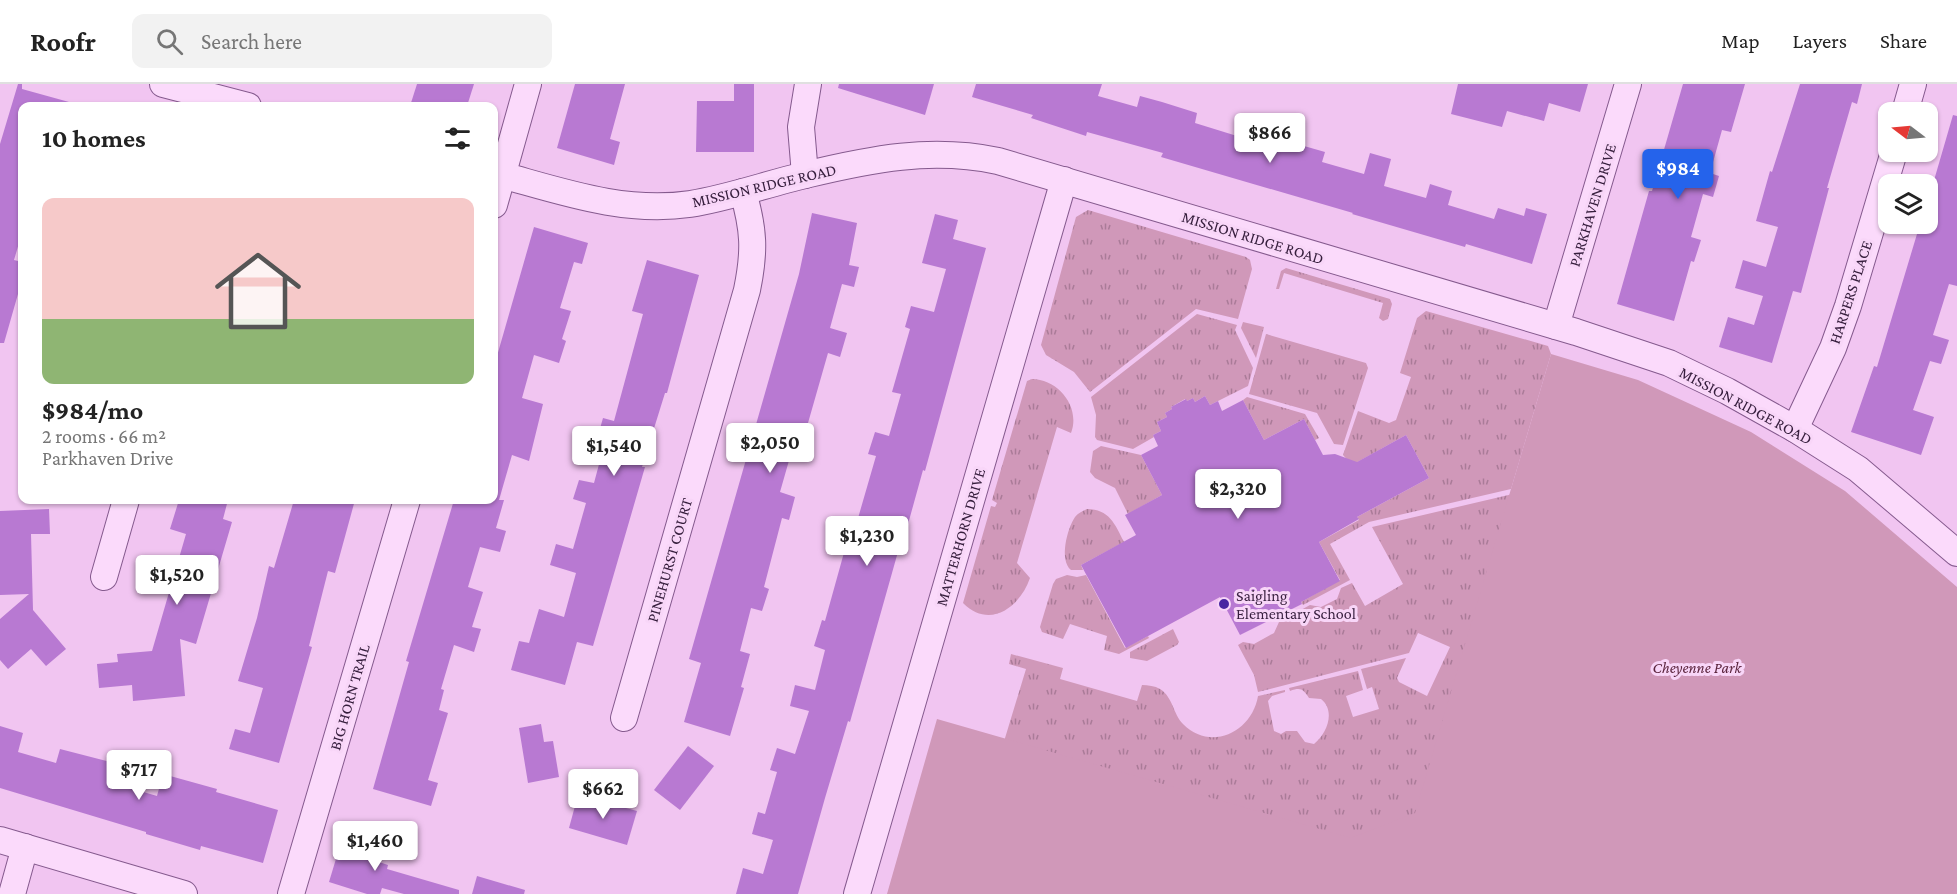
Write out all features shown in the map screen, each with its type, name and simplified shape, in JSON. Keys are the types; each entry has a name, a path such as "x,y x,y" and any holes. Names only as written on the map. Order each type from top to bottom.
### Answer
{"street":[{"path":"163,84 245,100"},
{"path":"498,174 528,84"},
{"path":"805,175 801,127 808,84"},
{"name":"PARKHAVEN DRIVE","path":"1556,326 1628,84"},
{"path":"1908,102 1913,84"},
{"name":"MISSION RIDGE ROAD","path":"498,174 574,196 632,206 689,204 805,175 906,156 947,153 998,161 1556,326 1669,363 1727,391 1795,429 1858,469 1957,553"},
{"name":"HARPERS PLACE","path":"1795,429 1833,348 1890,162"},
{"name":"MATTERHORN DRIVE","path":"857,894 1064,180"},
{"name":"PINEHURST COURT","path":"624,718 753,265 754,239 743,192"},
{"path":"104,577 125,504"},
{"name":"BIG HORN TRAIL","path":"291,894 406,504"},
{"path":"0,840 184,894"},
{"path":"12,894 26,847"}],"green space":[{"path":"1088,210 1246,257 1250,260 1252,269 1238,319 1196,309 1090,392 1074,372 1046,355 1041,345 1076,217"},
{"path":"1286,268 1390,299 1392,304 1388,319 1383,321 1379,318 1383,303 1284,273 1279,289 1276,289 1281,271"},
{"path":"1426,311 1548,346 1551,354 1511,489 1369,522 1330,544 1350,580 1303,605 1301,602 1340,580 1319,542 1359,520 1357,517 1429,478 1406,435 1352,465 1343,455 1358,411 1389,423 1396,420 1411,377 1400,373 1417,318"},
{"path":"1197,314 1237,325 1235,330 1253,368 1248,386 1210,405 1205,396 1195,402 1193,398 1187,401 1185,399 1171,407 1172,409 1165,413 1167,417 1157,422 1161,431 1133,449 1097,440 1095,437 1096,415 1091,397"},
{"path":"1243,322 1264,327 1256,358 1241,328"},
{"path":"1266,334 1366,363 1368,368 1343,445 1334,444 1317,413 1249,394"},
{"name":"Cheyenne Park","path":"1551,354 1638,380 1751,432 1845,491 1957,587 1957,894 887,894 937,719 1351,838 1415,813"},
{"path":"1032,379 1050,384 1065,396 1073,414 1071,433 1057,427 1017,563 1030,578 1025,589 1012,606 1003,612 983,615 963,603 991,506 995,507 997,503 992,500 1027,381"},
{"path":"1247,397 1305,414 1319,438 1315,440 1304,419 1264,440 1243,400"},
{"path":"1101,446 1141,455 1162,495 1128,514 1115,488 1095,478 1090,472 1093,451"},
{"path":"1517,493 1429,814 1378,850 1002,748 1026,669 1009,664 1011,654 1063,668 1060,679 1137,701 1142,685 1158,688 1168,696 1183,724 1194,732 1206,736 1217,737 1229,734 1248,720 1258,696 1285,690 1285,692 1272,696 1268,701 1274,731 1281,734 1286,731 1297,731 1305,742 1314,744 1326,729 1329,716 1326,704 1321,699 1309,698 1301,690 1290,691 1289,688 1358,671 1363,690 1346,696 1353,717 1379,709 1372,687 1367,689 1361,669 1406,658 1397,678 1399,682 1427,696 1450,647 1418,633 1409,653 1258,692 1254,675 1238,645 1243,642 1254,644 1274,633 1279,622 1310,605 1321,607 1337,599 1341,588 1352,583 1365,606 1403,584 1372,527"},
{"path":"1087,509 1106,515 1124,542 1081,565 1083,570 1071,570 1065,559 1067,536 1075,517"},
{"path":"1067,575 1077,577 1086,575 1125,648 1148,636 1149,638 1119,654 1104,650 1107,636 1070,624 1063,639 1042,632 1040,627 1053,584 1056,579"},
{"path":"1173,629 1179,642 1177,645 1147,661 1130,658 1130,652"}],"building":[{"path":"18,84 22,84 22,89 69,102 18,102 18,246 14,260 18,261 18,294 4,343 0,343 0,144"},
{"path":"417,84 474,84 468,102 411,102"},
{"path":"575,84 625,84 610,139 620,142 614,165 557,148"},
{"path":"734,84 754,84 754,152 696,152 697,101 734,101"},
{"path":"839,84 934,84 925,115 838,88"},
{"path":"976,84 1102,84 1098,96 1137,107 1140,96 1162,102 1197,113 1195,123 1237,136 1240,127 1244,128 1249,113 1266,118 1262,134 1325,152 1322,162 1364,174 1370,153 1391,159 1384,186 1426,198 1430,184 1452,191 1448,205 1494,219 1498,208 1524,216 1526,208 1547,214 1532,264 1466,244 1465,247 1161,157 1163,153 1087,132 1086,136 1031,118 1033,115 972,97"},
{"path":"1458,84 1588,84 1580,112 1549,103 1544,121 1507,111 1502,127 1451,114"},
{"path":"1683,84 1745,84 1731,132 1722,130 1710,173 1719,176 1713,197 1703,194 1691,237 1701,240 1694,262 1691,261 1674,321 1617,304 1649,191 1652,191"},
{"path":"1800,84 1862,84 1857,104 1852,102 1827,188 1829,188 1801,293 1793,291 1772,363 1719,347 1728,317 1754,325 1763,296 1735,288 1743,260 1766,267 1778,227 1756,221 1770,171 1772,172"},
{"path":"1953,115 1957,116 1957,286 1949,284 1933,335 1949,340 1941,364 1930,361 1913,410 1934,417 1921,455 1851,432 1874,366 1877,367 1917,234 1938,234 1938,174 1936,174"},
{"path":"812,213 857,223 849,265 859,267 854,287 842,284 830,328 847,333 840,357 828,353 806,430 812,432 806,454 792,450 780,492 795,497 789,520 782,518 764,587 769,589 762,611 751,608 740,651 750,654 741,687 744,688 730,736 684,722 701,663 689,659 799,274"},
{"path":"935,214 958,220 953,239 986,248 925,471 923,470 905,535 903,534 798,894 736,894 743,868 763,874 773,840 752,834 758,812 765,814 777,772 770,770 777,748 795,754 809,711 790,706 795,685 815,690 825,650 814,646 822,620 825,621 850,531 854,532 876,456 868,454 875,432 889,436 901,394 892,392 910,329 905,327 911,306 934,312 946,269 922,263"},
{"path":"534,227 588,243 582,264 574,262 560,308 571,311 562,339 566,341 559,363 534,355 522,398 543,404 529,461 512,455 499,500 504,500 496,528 506,531 500,552 480,547 468,587 483,592 472,627 481,629 474,652 454,645 441,689 444,690 439,710 448,713 428,780 438,783 431,806 373,789 409,662 406,661 453,504 498,504 498,353"},
{"path":"647,260 699,275 667,393 665,393 642,467 645,467 593,646 577,642 565,685 511,670 519,641 529,643 539,609 564,617 576,573 550,565 556,544 573,549 586,503 573,499 579,480 594,483 605,442 597,439 603,418 614,421 643,314 632,311"},
{"path":"1205,396 1210,405 1218,401 1222,411 1243,400 1264,440 1304,419 1323,455 1335,454 1357,462 1406,435 1429,478 1357,517 1359,519 1319,542 1340,581 1301,602 1302,604 1240,635 1220,597 1126,648 1081,565 1136,535 1125,515 1162,495 1141,455 1158,446 1153,435 1161,431 1157,422 1167,417 1165,413 1172,409 1171,407 1186,399 1187,401 1193,398 1195,402"},
{"path":"178,504 227,504 223,519 232,522 196,644 180,639 185,696 133,701 132,685 99,688 97,664 118,662 117,654 152,651 186,534 170,529"},
{"path":"293,504 354,504 335,573 328,571 309,646 312,647 279,763 229,749 235,729 250,733 263,688 238,681 257,618 269,566 274,568"},
{"path":"49,509 50,534 31,534 33,610 66,649 46,666 31,649 8,669 0,660 0,619 29,594 0,595 0,511"},
{"path":"541,724 544,742 553,741 559,777 528,783 519,728"},
{"path":"0,726 23,733 18,752 56,763 60,749 122,765 116,784 157,796 163,774 217,789 216,792 278,810 263,863 201,846 200,850 0,788"},
{"path":"688,746 714,766 680,810 654,790"},
{"path":"578,795 637,811 627,845 569,828"},
{"path":"345,829 370,836 364,857 388,865 387,869 459,890 459,894 404,894 382,888 380,894 367,894 329,882"},
{"path":"477,876 525,890 524,894 472,894"}],"place":[{"name":"Saigling Elementary School","path":"1224,604"}]}
